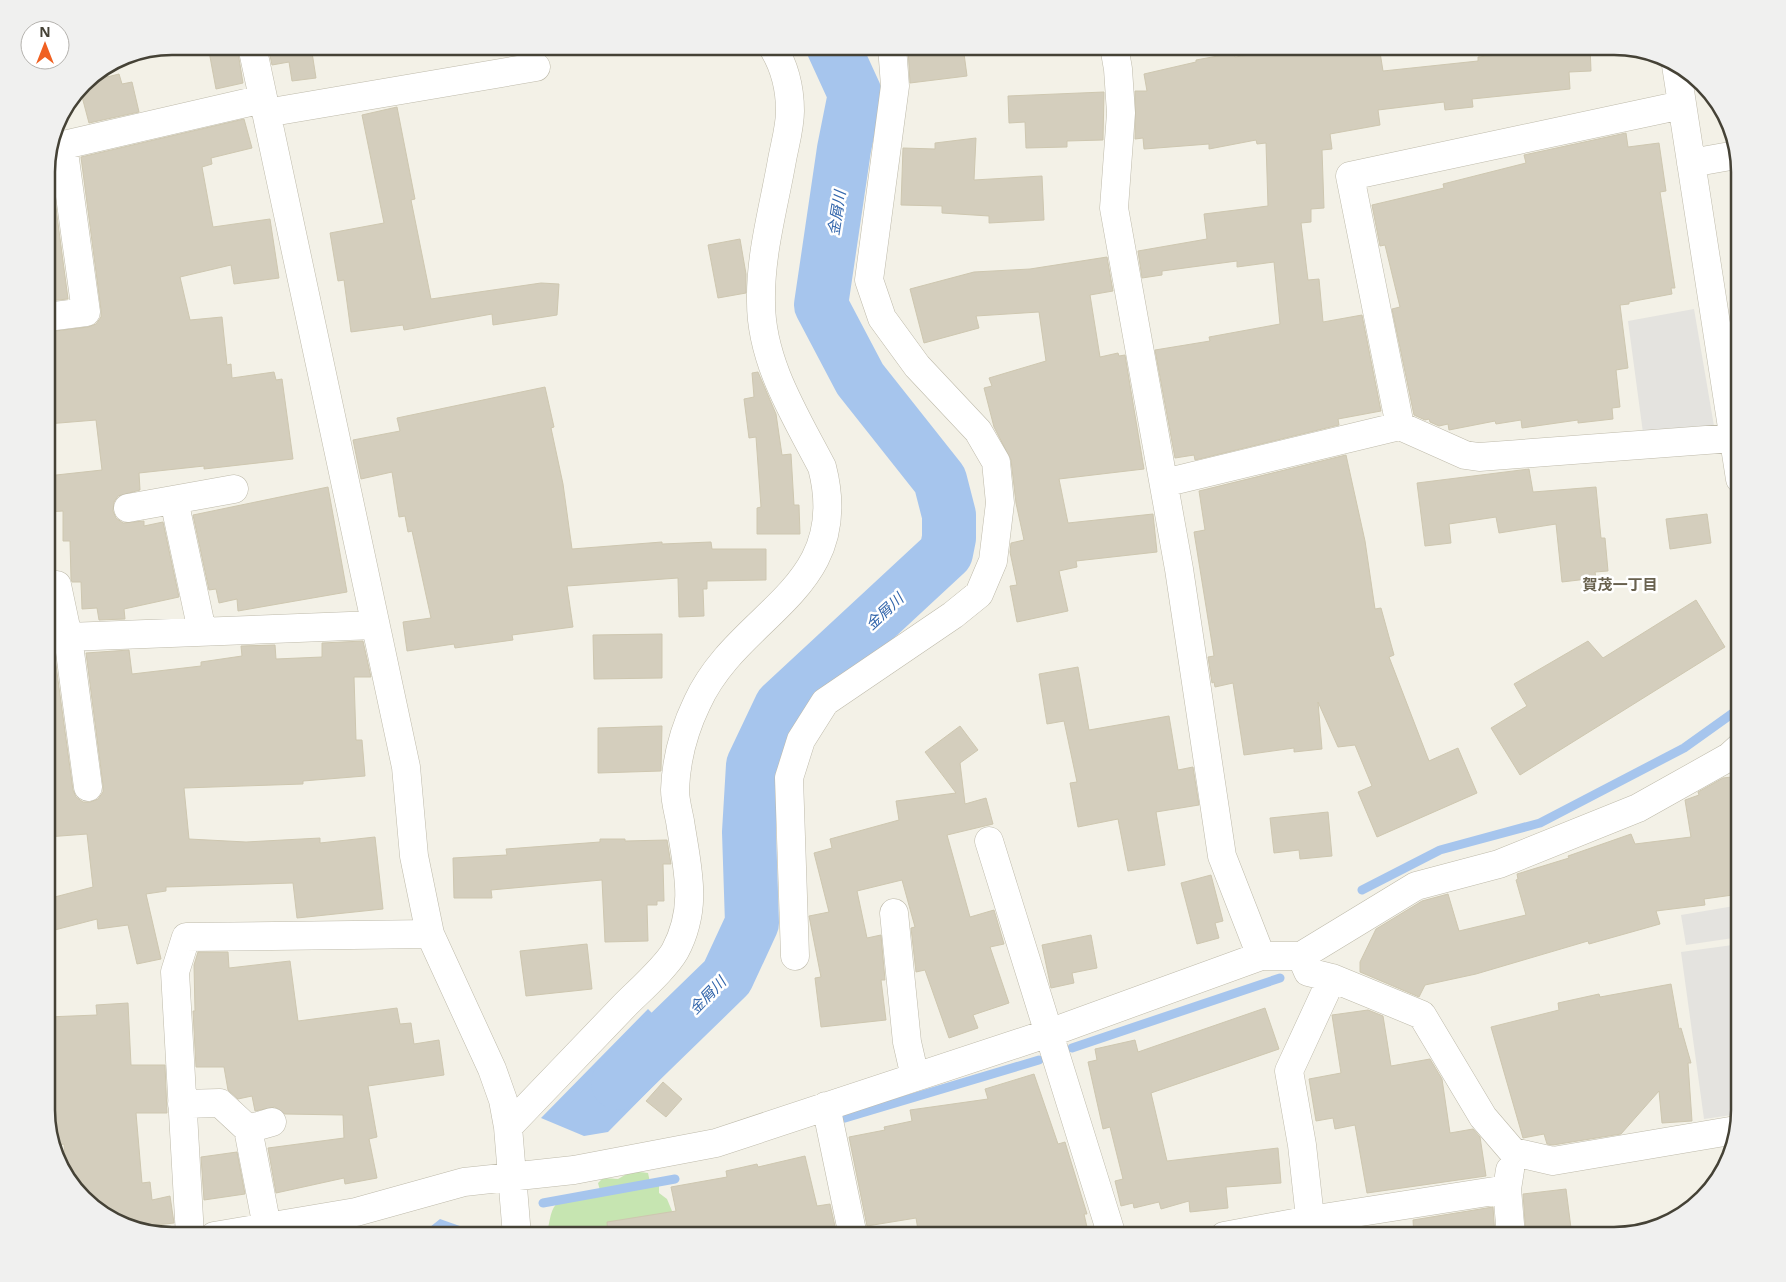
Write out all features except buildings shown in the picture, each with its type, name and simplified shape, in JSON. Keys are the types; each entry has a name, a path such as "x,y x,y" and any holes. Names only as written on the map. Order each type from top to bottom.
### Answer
{"street":[{"path":"254,55 406,767 414,856 430,934 492,1068 502,1100 508,1126 510,1178 516,1227"},
{"path":"508,1126 674,952 689,914 691,892 675,792 678,767 689,722 706,684 720,664 790,595 814,562 823,541 828,509 822,467 774,372 765,338 761,303 764,258 790,112 785,76 778,55"},
{"path":"795,956 789,778 801,740 825,702 953,615 979,594 993,561 1000,503 996,462 978,431 917,366 882,318 869,280 895,86 893,55"},
{"path":"1116,55 1121,113 1114,208 1181,579 1222,856 1261,956"},
{"path":"58,147 265,106 536,67"},
{"path":"1678,74 1691,163 1731,370"},
{"path":"1400,426 1350,176 1682,105"},
{"path":"55,316 86,312 57,150"},
{"path":"1691,163 1730,156"},
{"path":"1164,483 1400,426 1465,455 1479,457 1731,438"},
{"path":"128,508 234,489"},
{"path":"174,500 202,631"},
{"path":"55,585 57,585 68,637 88,787"},
{"path":"68,637 375,625"},
{"path":"262,1227 356,1212 464,1182 574,1170 716,1142 1049,1033 1261,956 1301,956 1416,886 1499,864 1638,808 1731,755"},
{"path":"989,841 1109,1227"},
{"path":"894,913 907,1042 915,1077"},
{"path":"189,1227 175,972 186,937 430,934"},
{"path":"1301,956 1308,972 1332,978 1422,1015 1483,1117 1513,1152 1553,1161 1729,1131"},
{"path":"1311,1227 1302,1144 1289,1071 1332,978"},
{"path":"182,1104 220,1103 260,1125 267,1226"},
{"path":"826,1106 851,1227"},
{"path":"1510,1227 1507,1189 1513,1152"},
{"path":"1316,1227 1507,1189"}],"green space":[{"path":"632,1171 648,1173 650,1182 659,1183 659,1193 667,1199 672,1211 666,1224 668,1227 548,1227 554,1208 562,1200 580,1196 586,1198 592,1194 601,1194 598,1183 603,1178 618,1179"}],"shaded area":[{"path":"1694,309 1714,426 1643,433 1628,321"},
{"path":"1731,907 1731,938 1686,945 1681,915"},
{"path":"1731,945 1731,1115 1704,1119 1681,952"}],"water":[{"path":"648,1009 689,1050 608,1132 584,1136 541,1118"},
{"path":"440,1219 463,1227 430,1227"}],"waterway":[{"name":"金屑川","path":"618,1083 727,977 752,923 749,832 753,765 781,706 946,553 949,538 949,515 940,480 860,379 821,305 844,149 855,94 837,55"},
{"path":"1362,890 1440,850 1540,823 1684,748 1731,714"},
{"path":"1072,1048 1280,978"},
{"path":"845,1118 1039,1060"},
{"path":"543,1203 675,1179"}],"district":[{"name":"賀茂一丁目","path":"1620,584"}]}
